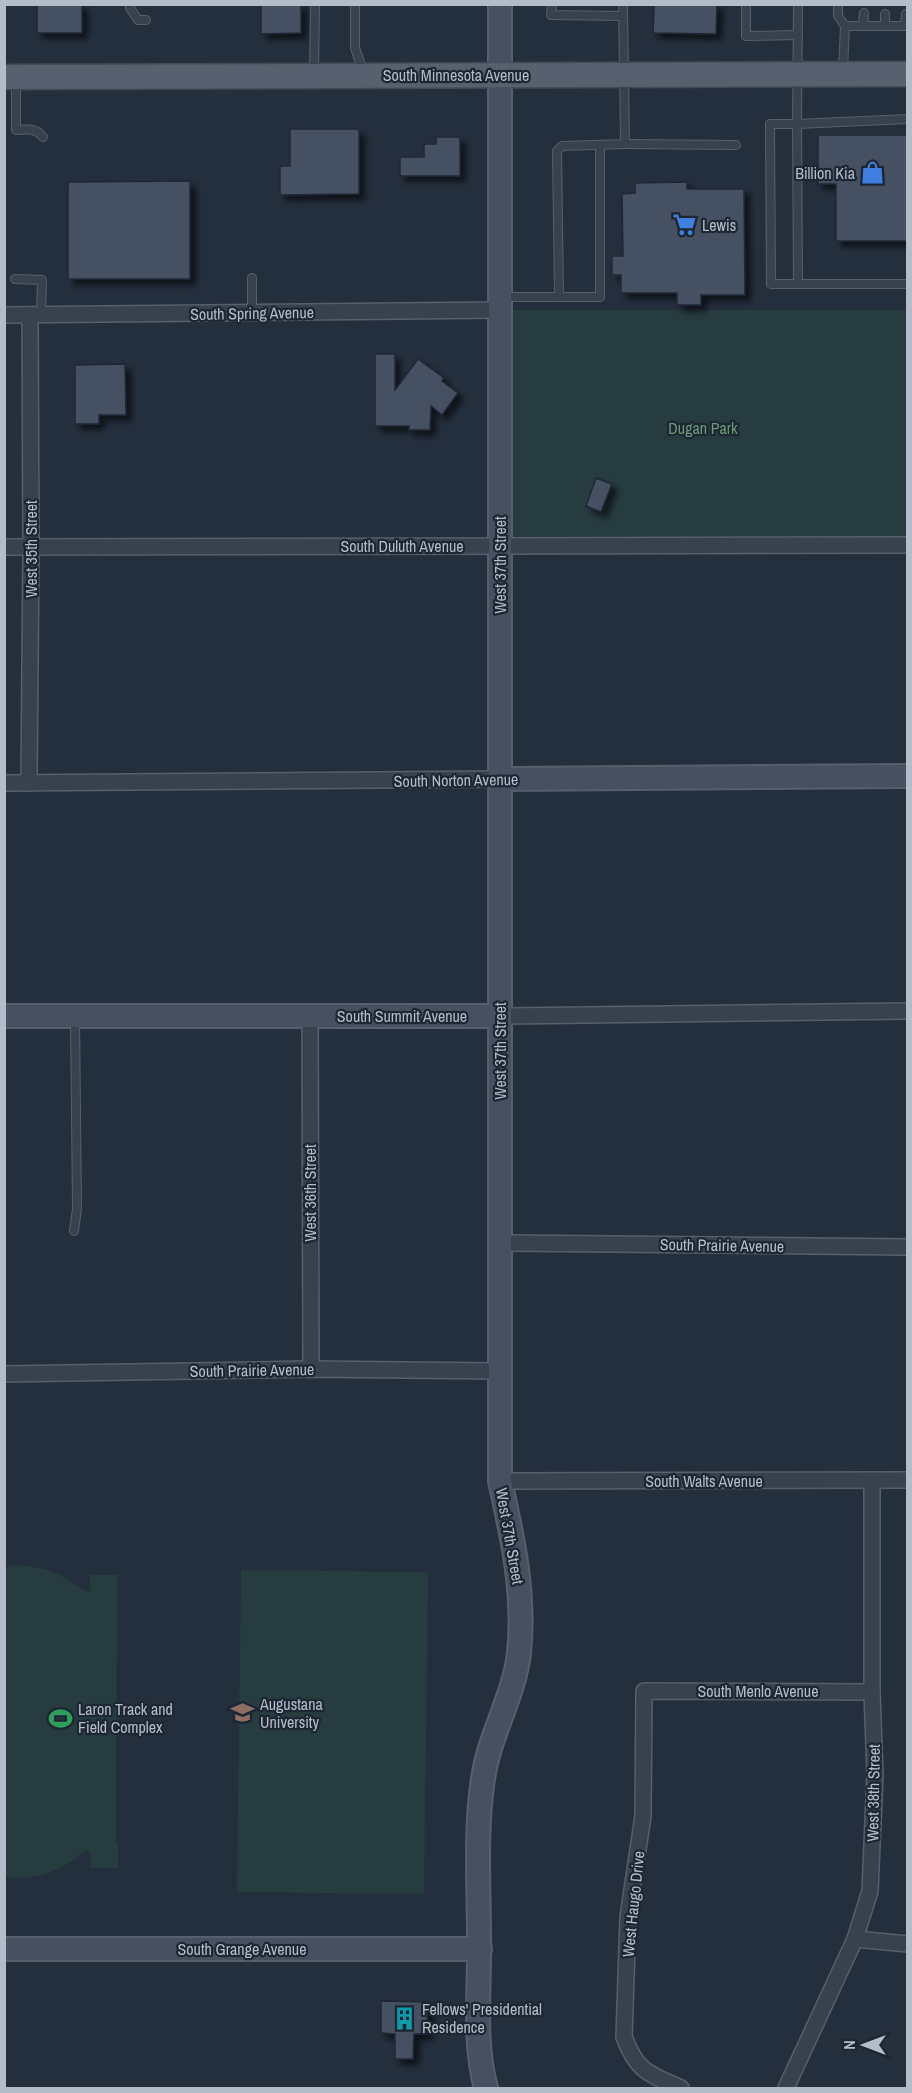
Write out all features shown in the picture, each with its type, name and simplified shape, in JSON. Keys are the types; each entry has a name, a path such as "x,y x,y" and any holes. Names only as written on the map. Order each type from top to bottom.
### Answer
{"main road":[{"name":"South Minnesota Avenue","path":"10,77 908,74"}],"street":[{"name":"West 37th Street","path":"486,2088 479,2037 479,1830 482,1780 492,1739 512,1686 519,1654 521,1620 516,1553 500,1481 500,4"},
{"name":"South Spring Avenue","path":"4,315 252,313 500,304"},
{"name":"West 35th Street","path":"29,783 35,315"},
{"name":"South Duluth Avenue","path":"4,547 908,545"},
{"name":"South Norton Avenue","path":"4,783 908,776"},
{"name":"South Summit Avenue","path":"4,1016 500,1016 908,1011"},
{"name":"West 36th Street","path":"310,1016 311,1370"},
{"name":"South Prairie Avenue","path":"501,1243 908,1247"},
{"name":"South Prairie Avenue","path":"4,1374 311,1370 499,1371"},
{"name":"West 38th Street","path":"786,2088 855,1939 870,1891 875,1775 872,1692 872,1480"},
{"name":"South Walts Avenue","path":"500,1481 908,1480"},
{"name":"South Menlo Avenue","path":"644,1691 872,1692"},
{"name":"West Haugo Drive","path":"644,1691 643,1816 628,1917 624,2031 630,2053 637,2064 660,2080 681,2088"},
{"path":"855,1939 908,1944"},
{"name":"South Grange Avenue","path":"4,1949 480,1949"}],"lane":[{"path":"130,4 138,20 146,20"},
{"path":"314,76 315,4"},
{"path":"356,4 356,48 365,75"},
{"path":"552,4 551,15 624,16"},
{"path":"623,4 625,144"},
{"path":"746,4 746,36 798,35"},
{"path":"798,4 796,124 798,284"},
{"path":"838,4 838,16 845,26 843,74"},
{"path":"863,26 864,14"},
{"path":"885,14 885,26"},
{"path":"845,26 906,26 906,14"},
{"path":"10,77 16,130 28,129 39,132 43,138"},
{"path":"908,119 770,124 771,284 908,284"},
{"path":"500,304 559,297 600,297 600,145"},
{"path":"559,297 556,151 562,146 736,145"},
{"path":"252,278 252,313"},
{"path":"15,279 42,280 35,315"},
{"path":"74,1231 77,1209 75,1016"}],"green space":[{"name":"Dugan Park","path":"499,310 907,310 907,545 499,546"},
{"name":"Laron Track and Field Complex","path":"17,1565 51,1571 87,1591 90,1591 90,1575 117,1575 116,1845 118,1845 118,1868 91,1868 91,1852 85,1851 67,1864 48,1873 38,1876 5,1877 4,1567"},
{"path":"241,1570 428,1572 424,1894 237,1892"}],"building":[{"path":"37,4 82,4 82,33 37,33"},
{"path":"261,4 301,4 301,33 261,34"},
{"path":"654,4 717,4 716,34 653,33"},
{"path":"290,129 359,129 359,194 280,195 280,166 290,166"},
{"path":"818,135 908,135 908,241 836,241 836,184 818,184"},
{"path":"436,137 460,137 460,176 400,176 400,157 424,157 424,144 436,144"},
{"path":"190,181 190,279 68,279 68,182"},
{"name":"Lewis","path":"687,182 687,189 744,189 745,295 701,295 701,305 677,305 677,293 621,293 621,275 612,275 612,256 623,256 622,194 635,193 635,183"},
{"path":"375,354 395,354 395,390 418,359 444,378 442,381 458,393 442,415 431,406 430,430 409,430 409,426 375,426"},
{"path":"125,364 126,415 99,415 99,424 75,424 75,365"},
{"path":"596,478 612,484 601,512 586,506"},
{"name":"Fellows' Presidential Residence","path":"381,2001 428,2002 427,2034 414,2034 413,2059 395,2059 395,2034 381,2033"}],"place":[{"name":"Billion Kia","path":"873,173"},
{"name":"Lewis","path":"684,225"},
{"name":"Augustana University","path":"242,1713"},
{"name":"Laron Track and Field Complex","path":"60,1718"},
{"name":"Fellows' Presidential Residence","path":"404,2018"}]}
